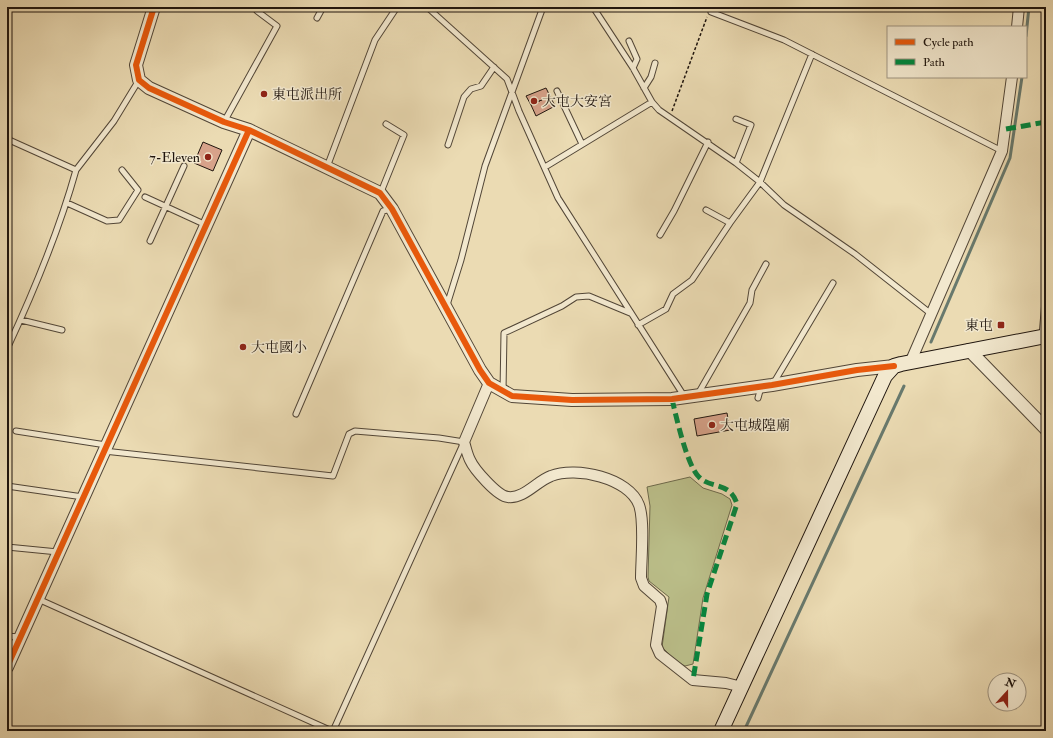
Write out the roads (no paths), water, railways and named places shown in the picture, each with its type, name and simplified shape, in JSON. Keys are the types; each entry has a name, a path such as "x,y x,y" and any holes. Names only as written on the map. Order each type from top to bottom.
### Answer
{"main road":[{"path":"721,731 885,376 894,366 1044,336"}],"street":[{"path":"154,7 136,65 139,80 149,88 224,122 249,130 380,193 392,208 446,310 480,370 489,383 503,392 512,396 572,400 684,397 857,370 894,366"},
{"path":"1017,26 1019,7"},
{"path":"910,362 930,313 1002,151 1012,78"},
{"path":"7,667 104,448 249,130"},
{"path":"969,350 1046,429"},
{"path":"489,383 464,442 470,461 480,474 496,491 508,498 517,496 550,476 561,473 601,476 629,491 639,505 642,518 641,578 644,586 660,600 662,606 656,645 660,654 693,680 726,683 742,687"}],"lane":[{"path":"317,18 323,7"},
{"path":"326,168 375,40 397,7"},
{"path":"427,7 507,79 519,111 558,198 684,397"},
{"path":"446,310 461,260 485,166 543,7"},
{"path":"594,7 633,68 652,102 670,117 708,142 736,163 760,182 784,205 855,254 930,313"},
{"path":"224,122 277,26 257,11"},
{"path":"711,12 784,40 1002,151"},
{"path":"628,41 637,60 633,68"},
{"path":"638,325 666,309 673,294 692,280 730,223 760,182 812,54"},
{"path":"644,88 651,77 655,63"},
{"path":"448,145 464,97 471,89 481,86 494,67"},
{"path":"7,349 21,320 67,203 76,170 114,121 139,80"},
{"path":"557,91 582,144"},
{"path":"545,167 652,102"},
{"path":"736,119 751,125 736,163"},
{"path":"380,193 404,135 386,124"},
{"path":"7,139 76,170"},
{"path":"660,235 674,211 708,142"},
{"path":"150,240 184,166"},
{"path":"67,203 107,221 119,220 138,190 122,170"},
{"path":"145,197 206,225"},
{"path":"296,414 383,211 392,208"},
{"path":"706,210 730,223"},
{"path":"698,395 750,303 752,290 766,264"},
{"path":"758,398 833,283"},
{"path":"1044,336 1046,290"},
{"path":"503,392 504,333 562,306 576,296 589,296 631,313"},
{"path":"21,320 62,330"},
{"path":"16,431 104,448 333,476 349,434 355,431 439,438 464,442 333,731 37,599"},
{"path":"7,486 83,497"},
{"path":"7,546 59,552"},
{"path":"7,636 20,637"}],"waterway":[{"path":"1027,26 1029,7"},
{"path":"931,342 1010,158 1022,78"},
{"path":"744,731 904,386"}],"place":[{"name":"東屯派出所","path":"264,94"},
{"name":"大屯大安宮","path":"534,101"},
{"name":"7-Eleven","path":"208,157"},
{"name":"東屯","path":"1001,325"},
{"name":"大屯國小","path":"243,347"},
{"name":"大屯城隍廟","path":"712,425"}]}
